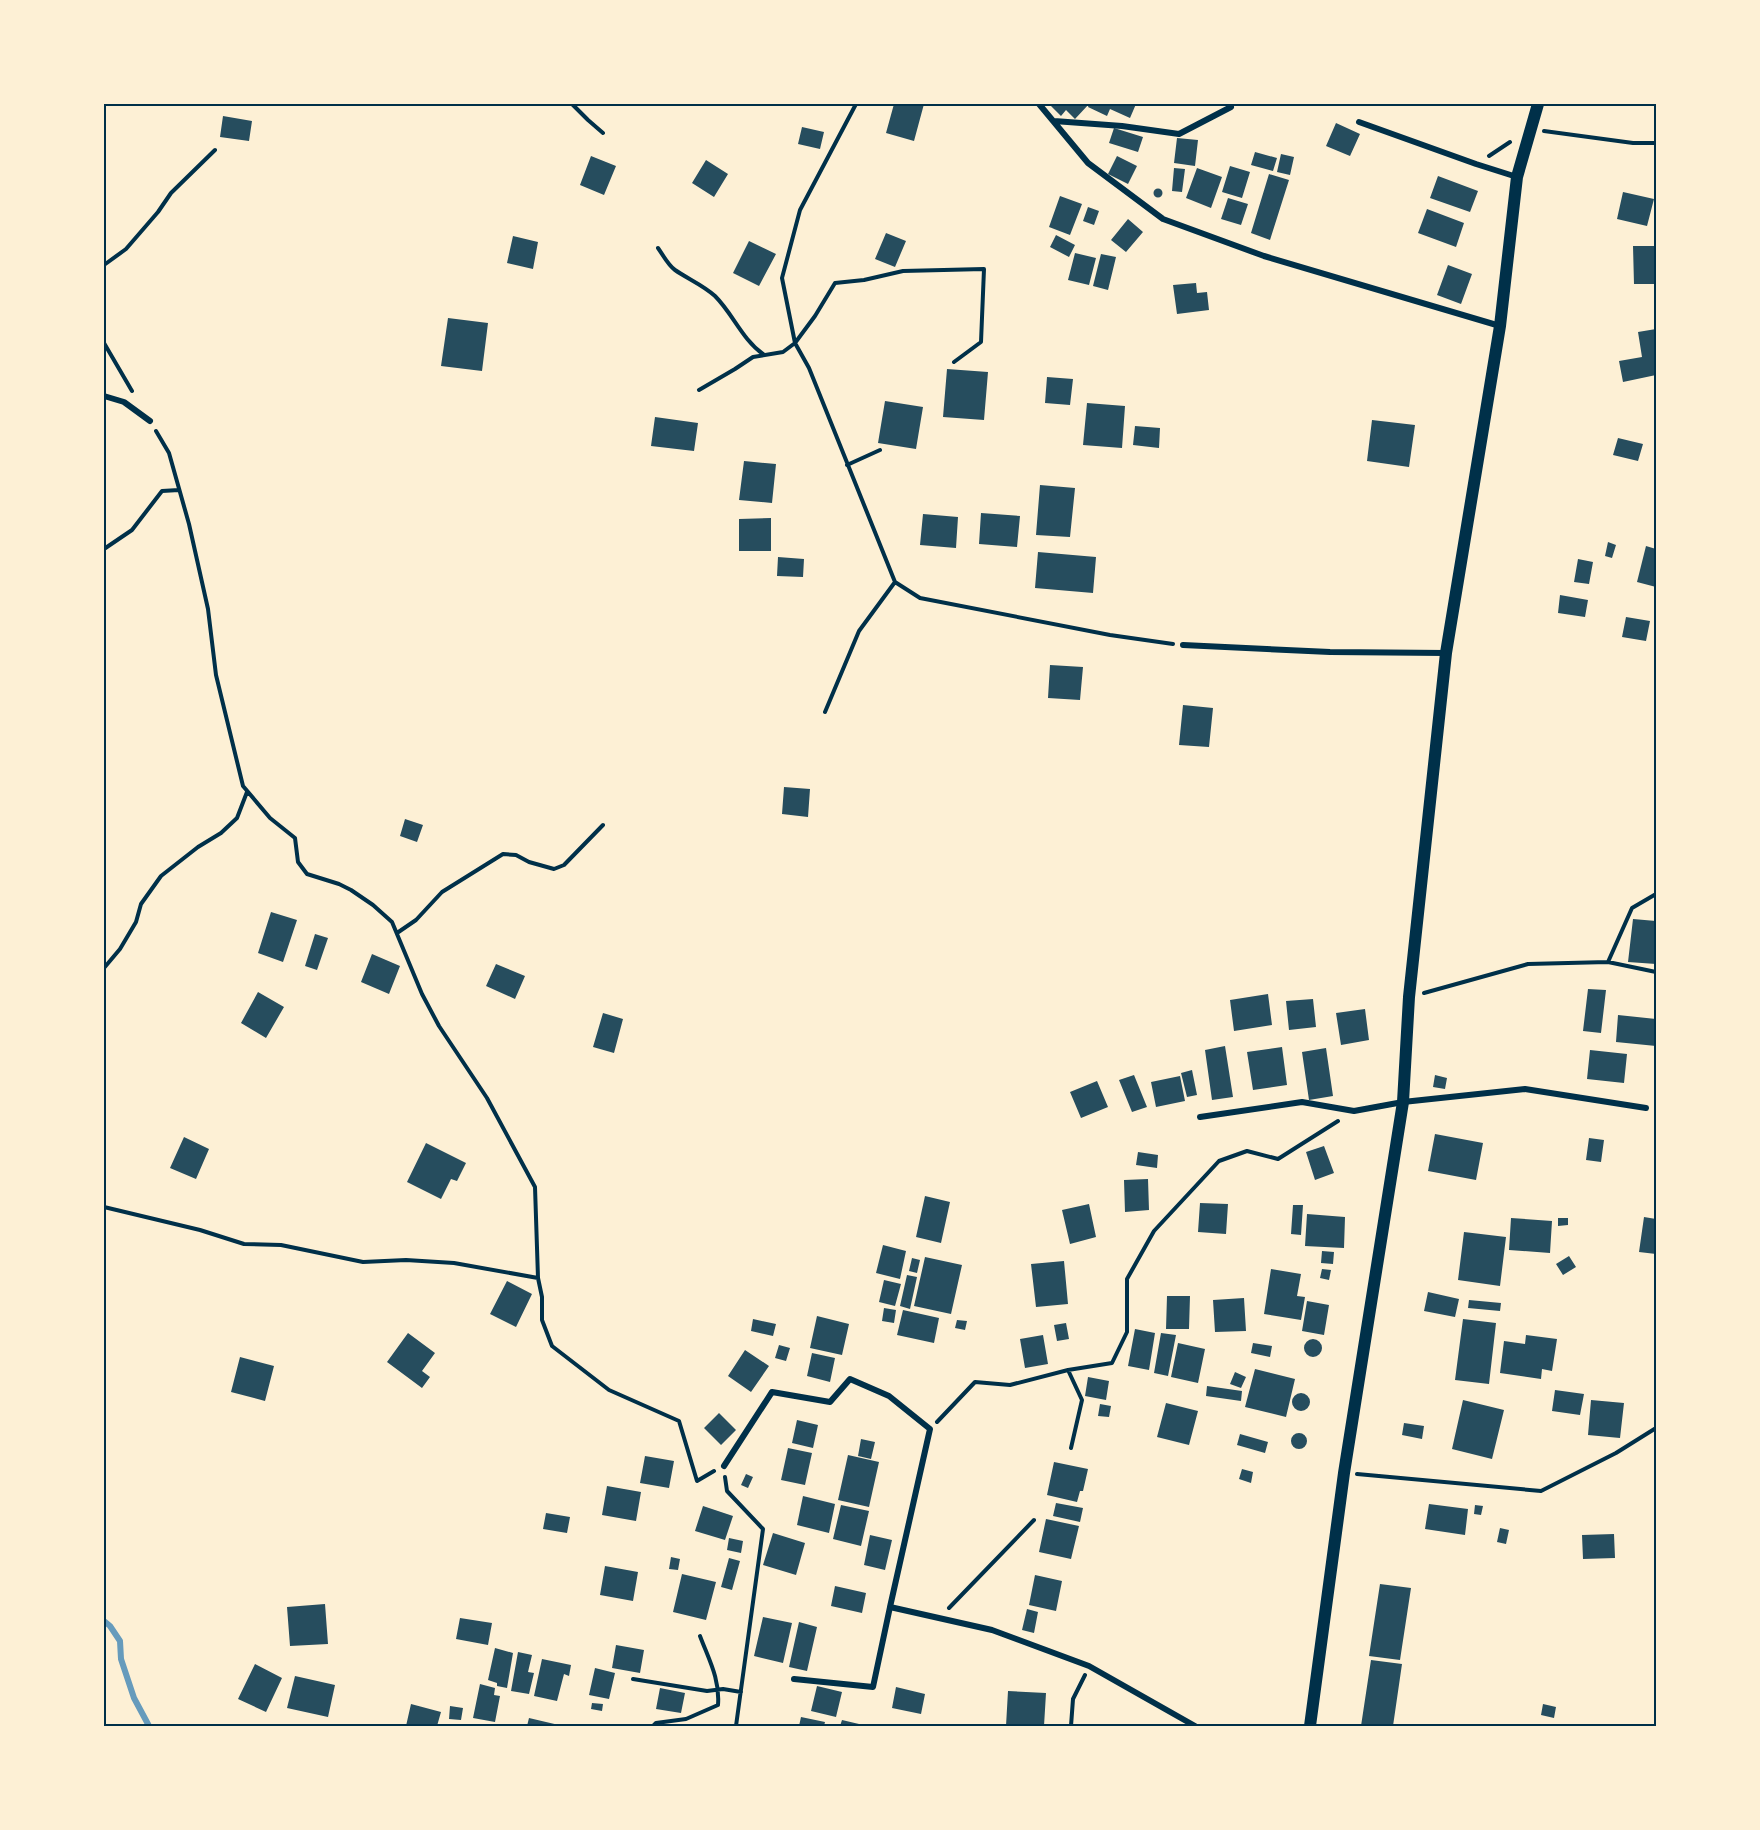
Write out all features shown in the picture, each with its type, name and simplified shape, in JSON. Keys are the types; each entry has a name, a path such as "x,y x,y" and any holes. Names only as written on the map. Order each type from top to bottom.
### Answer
{"main road":[{"path":"1310,1726 1344,1473 1403,1102 1409,997 1446,653 1500,326 1517,177 1538,104"}],"street":[{"path":"1039,104 1088,163 1163,219 1264,256 1500,326"},
{"path":"1054,121 1122,126 1179,134 1232,107"},
{"path":"1359,122 1517,177"},
{"path":"104,396 124,402 150,421"},
{"path":"1183,645 1329,652 1446,653"},
{"path":"1200,1117 1302,1102 1354,1111 1403,1102 1525,1089 1646,1108"},
{"path":"724,1466 772,1392 830,1402 850,1379 889,1396 930,1429 873,1687 794,1679"},
{"path":"890,1607 992,1630 1089,1666 1195,1726"}],"path":[{"path":"572,104 603,133"},
{"path":"856,104 800,210 782,278 795,343 809,368 895,582 920,598 1110,635 1183,645"},
{"path":"1476,164 1531,129 1633,143 1656,143"},
{"path":"104,265 126,249 171,193 215,150"},
{"path":"658,248 673,269 714,296 731,315 752,346 762,354"},
{"path":"699,390 753,357 783,352 795,343 835,283 864,280 903,271 984,269 981,342 954,362"},
{"path":"104,343 132,392"},
{"path":"150,421 169,453 189,524 208,609 216,675 243,786 270,818 295,838 298,862 307,874 351,890 393,922 422,994 439,1026 488,1098 535,1187 542,1320 552,1346 609,1390 679,1421 697,1481 724,1466 727,1491 763,1528 736,1726"},
{"path":"847,465 880,450"},
{"path":"104,549 132,530 162,491 179,490"},
{"path":"825,712 859,631 895,582"},
{"path":"104,969 120,949 136,922 141,904 161,876 221,833 237,818 247,791"},
{"path":"397,933 416,920 442,892 503,854 516,855 529,862 554,868 564,866 603,825"},
{"path":"1608,962 1632,908 1656,894"},
{"path":"1409,997 1528,964 1608,962 1656,972"},
{"path":"930,1429 975,1383 1010,1384 1068,1370 1112,1363 1127,1332 1127,1279 1154,1231 1219,1161 1247,1151 1278,1158 1354,1111"},
{"path":"104,1207 180,1225 244,1244 281,1245 363,1262 406,1260 454,1263 538,1278"},
{"path":"1068,1370 1082,1400 1071,1448"},
{"path":"1344,1473 1541,1491 1616,1453 1656,1428"},
{"path":"938,1619 1034,1520"},
{"path":"653,1726 656,1723 686,1719 718,1705 719,1690 700,1636"},
{"path":"1071,1726 1073,1699 1089,1666"},
{"path":"633,1678 707,1691 741,1692"}],"building":[{"path":"894,104 924,104 914,141 886,133"},
{"path":"1053,104 1089,104 1075,119 1066,110 1061,116 1051,106"},
{"path":"1089,104 1136,104 1130,118 1110,109 1107,116 1088,107"},
{"path":"223,116 252,121 249,141 220,137"},
{"path":"1336,123 1360,134 1350,156 1326,146"},
{"path":"802,127 824,132 820,149 798,144"},
{"path":"1114,128 1143,137 1138,152 1109,143"},
{"path":"1177,138 1198,140 1195,166 1174,163"},
{"path":"1255,152 1277,158 1273,171 1251,165"},
{"path":"1281,154 1294,157 1290,175 1277,172"},
{"path":"591,156 616,166 604,195 580,185"},
{"path":"1117,156 1137,166 1128,184 1108,174"},
{"path":"706,160 728,174 714,197 692,183"},
{"path":"1230,166 1250,172 1242,198 1222,192"},
{"path":"1174,168 1185,169 1182,192 1172,191"},
{"path":"1197,168 1222,177 1211,208 1186,198"},
{"path":"1269,174 1289,180 1270,240 1251,233"},
{"path":"1438,176 1478,191 1470,212 1430,198"},
{"path":"1158,188 1163,193 1158,198 1153,193"},
{"path":"1623,192 1654,199 1647,226 1617,219"},
{"path":"1060,196 1082,204 1070,235 1049,227"},
{"path":"1228,198 1248,204 1241,225 1221,219"},
{"path":"1088,207 1099,211 1094,225 1083,221"},
{"path":"1427,209 1464,223 1456,247 1418,233"},
{"path":"1128,219 1143,232 1126,252 1111,240"},
{"path":"886,233 906,241 895,267 875,259"},
{"path":"1056,235 1075,245 1069,257 1050,247"},
{"path":"513,236 538,242 533,269 507,263"},
{"path":"749,241 776,254 759,286 733,273"},
{"path":"1633,246 1656,246 1656,284 1634,284"},
{"path":"1075,253 1096,258 1089,285 1068,280"},
{"path":"1101,254 1116,257 1108,290 1093,286"},
{"path":"1448,265 1472,274 1461,304 1437,295"},
{"path":"1196,283 1197,293 1207,292 1209,310 1177,314 1173,285"},
{"path":"448,318 488,323 482,371 441,366"},
{"path":"1656,329 1656,375 1623,382 1619,361 1642,357 1638,332"},
{"path":"947,369 988,372 984,420 943,417"},
{"path":"1047,377 1073,379 1070,405 1045,403"},
{"path":"885,401 923,407 916,449 878,443"},
{"path":"1087,403 1125,406 1122,448 1083,445"},
{"path":"655,417 698,423 694,451 651,446"},
{"path":"1372,420 1415,425 1409,467 1367,461"},
{"path":"1135,426 1160,428 1159,448 1133,445"},
{"path":"1618,438 1643,444 1638,461 1613,455"},
{"path":"744,461 776,464 772,503 739,500"},
{"path":"1040,485 1075,488 1070,537 1036,535"},
{"path":"981,513 1020,516 1017,547 979,544"},
{"path":"923,514 958,517 956,548 920,545"},
{"path":"771,518 771,551 739,551 739,519"},
{"path":"1608,542 1616,545 1612,558 1605,556"},
{"path":"1646,546 1656,549 1656,587 1637,582"},
{"path":"1038,552 1096,557 1093,593 1035,588"},
{"path":"778,557 804,559 803,577 777,576"},
{"path":"1578,559 1593,562 1589,584 1574,582"},
{"path":"1560,595 1588,600 1585,617 1558,613"},
{"path":"1626,617 1650,621 1646,641 1622,637"},
{"path":"1050,665 1083,667 1080,700 1048,698"},
{"path":"1183,705 1213,708 1209,747 1179,745"},
{"path":"784,787 810,789 808,817 782,814"},
{"path":"405,819 423,825 417,842 400,836"},
{"path":"271,912 297,920 283,962 258,953"},
{"path":"1633,919 1656,921 1656,964 1628,962"},
{"path":"315,934 328,938 317,970 305,966"},
{"path":"372,954 400,966 389,994 361,982"},
{"path":"496,964 525,976 515,999 486,986"},
{"path":"1588,989 1606,990 1601,1033 1583,1031"},
{"path":"258,992 284,1007 266,1038 241,1023"},
{"path":"1268,994 1272,1025 1234,1031 1230,1000"},
{"path":"1313,999 1316,1027 1289,1030 1286,1001"},
{"path":"1365,1009 1369,1040 1341,1045 1336,1013"},
{"path":"603,1013 623,1019 614,1053 593,1047"},
{"path":"1618,1015 1656,1019 1656,1046 1616,1042"},
{"path":"1225,1046 1233,1097 1212,1100 1205,1050"},
{"path":"1282,1047 1287,1085 1253,1090 1247,1052"},
{"path":"1326,1048 1333,1096 1309,1100 1302,1052"},
{"path":"1590,1050 1627,1054 1624,1083 1587,1079"},
{"path":"1192,1070 1197,1095 1187,1097 1181,1073"},
{"path":"1134,1075 1147,1107 1132,1112 1119,1080"},
{"path":"1435,1075 1447,1078 1445,1089 1433,1087"},
{"path":"1180,1076 1185,1101 1156,1107 1151,1082"},
{"path":"1097,1081 1108,1107 1081,1118 1070,1092"},
{"path":"1435,1134 1483,1143 1476,1180 1428,1171"},
{"path":"184,1137 209,1149 196,1179 170,1168"},
{"path":"1589,1138 1604,1140 1601,1162 1586,1160"},
{"path":"426,1143 466,1163 457,1181 451,1179 441,1199 407,1182"},
{"path":"1324,1146 1334,1173 1315,1180 1306,1152"},
{"path":"1138,1152 1158,1155 1157,1168 1136,1165"},
{"path":"1148,1179 1149,1210 1125,1212 1124,1180"},
{"path":"925,1196 950,1202 941,1243 916,1237"},
{"path":"1200,1203 1228,1204 1226,1234 1198,1232"},
{"path":"1089,1204 1096,1237 1070,1244 1062,1210"},
{"path":"1293,1205 1303,1205 1301,1235 1291,1234"},
{"path":"1307,1214 1345,1217 1344,1248 1305,1246"},
{"path":"1644,1217 1656,1219 1656,1254 1639,1252"},
{"path":"1511,1218 1552,1221 1550,1253 1509,1250"},
{"path":"1558,1218 1568,1218 1568,1225 1558,1226"},
{"path":"1464,1232 1506,1237 1500,1286 1458,1280"},
{"path":"883,1245 906,1251 900,1279 876,1273"},
{"path":"1322,1251 1334,1252 1333,1264 1321,1263"},
{"path":"1569,1256 1576,1267 1563,1275 1556,1264"},
{"path":"925,1257 962,1265 951,1314 914,1306"},
{"path":"912,1258 920,1260 917,1273 909,1271"},
{"path":"1064,1261 1068,1304 1036,1307 1031,1264"},
{"path":"1271,1269 1301,1274 1297,1296 1305,1297 1301,1320 1264,1314"},
{"path":"1322,1269 1331,1270 1329,1280 1320,1278"},
{"path":"907,1275 917,1277 910,1309 900,1306"},
{"path":"884,1280 901,1284 895,1306 879,1302"},
{"path":"507,1281 532,1294 516,1327 490,1314"},
{"path":"1428,1292 1459,1299 1455,1317 1424,1311"},
{"path":"1167,1296 1190,1296 1189,1329 1166,1329"},
{"path":"1244,1298 1246,1331 1215,1332 1213,1300"},
{"path":"1469,1300 1501,1303 1500,1311 1468,1308"},
{"path":"1307,1301 1329,1305 1324,1335 1302,1331"},
{"path":"884,1308 896,1310 894,1323 882,1321"},
{"path":"903,1310 939,1318 934,1343 897,1335"},
{"path":"817,1316 849,1324 842,1355 810,1348"},
{"path":"753,1319 776,1324 773,1336 751,1331"},
{"path":"1463,1319 1496,1323 1489,1384 1455,1380"},
{"path":"957,1320 967,1321 965,1330 955,1328"},
{"path":"1066,1323 1069,1339 1057,1341 1054,1325"},
{"path":"1135,1329 1155,1333 1149,1370 1128,1366"},
{"path":"408,1333 435,1353 422,1371 430,1377 422,1388 387,1362"},
{"path":"1161,1333 1176,1335 1168,1376 1154,1373"},
{"path":"1043,1335 1048,1364 1025,1368 1020,1339"},
{"path":"1526,1335 1557,1339 1552,1371 1542,1369 1541,1379 1500,1373 1504,1341 1525,1344"},
{"path":"1313,1339 1319,1342 1322,1348 1319,1354 1313,1357 1307,1354 1304,1348 1307,1342"},
{"path":"1178,1343 1205,1349 1198,1383 1171,1377"},
{"path":"1253,1343 1272,1346 1270,1357 1251,1353"},
{"path":"779,1345 790,1348 786,1361 775,1358"},
{"path":"745,1350 769,1366 751,1392 728,1376"},
{"path":"812,1353 835,1358 830,1382 807,1376"},
{"path":"240,1357 274,1366 265,1401 231,1392"},
{"path":"1255,1369 1295,1379 1286,1417 1245,1407"},
{"path":"1235,1372 1246,1377 1241,1388 1230,1384"},
{"path":"1088,1377 1109,1381 1106,1400 1085,1396"},
{"path":"1207,1386 1242,1391 1241,1401 1206,1396"},
{"path":"1555,1390 1584,1394 1580,1415 1552,1411"},
{"path":"1297,1393 1305,1393 1310,1398 1308,1409 1297,1411 1292,1406 1292,1398"},
{"path":"1463,1400 1504,1410 1492,1459 1452,1449"},
{"path":"1591,1400 1624,1403 1620,1438 1588,1435"},
{"path":"1166,1403 1198,1411 1189,1445 1157,1437"},
{"path":"1100,1404 1111,1406 1109,1417 1098,1416"},
{"path":"719,1413 736,1430 721,1445 704,1428"},
{"path":"797,1420 818,1425 813,1448 792,1443"},
{"path":"1404,1423 1424,1426 1422,1439 1402,1435"},
{"path":"1299,1433 1305,1435 1307,1441 1305,1447 1299,1449 1293,1447 1291,1441 1293,1435"},
{"path":"1240,1434 1268,1442 1265,1453 1237,1445"},
{"path":"861,1439 875,1442 871,1459 858,1456"},
{"path":"788,1448 812,1453 805,1485 781,1480"},
{"path":"848,1455 879,1462 869,1507 838,1500"},
{"path":"645,1456 674,1461 669,1488 640,1483"},
{"path":"1054,1462 1088,1469 1083,1491 1080,1491 1077,1502 1047,1495"},
{"path":"1242,1469 1253,1472 1251,1483 1239,1479"},
{"path":"746,1474 753,1477 748,1488 741,1485"},
{"path":"607,1486 641,1492 636,1521 602,1515"},
{"path":"803,1496 835,1504 829,1533 797,1525"},
{"path":"1056,1503 1083,1508 1080,1522 1053,1516"},
{"path":"1429,1504 1468,1509 1465,1535 1425,1529"},
{"path":"841,1505 869,1511 861,1546 833,1539"},
{"path":"1475,1505 1483,1506 1481,1515 1474,1514"},
{"path":"703,1506 733,1516 725,1540 695,1531"},
{"path":"546,1513 570,1517 567,1533 543,1529"},
{"path":"1046,1519 1079,1526 1071,1559 1039,1552"},
{"path":"1500,1528 1509,1530 1506,1544 1497,1542"},
{"path":"773,1533 805,1543 796,1575 763,1565"},
{"path":"1614,1534 1615,1558 1583,1559 1582,1535"},
{"path":"870,1535 892,1540 885,1570 864,1565"},
{"path":"729,1538 743,1541 741,1553 727,1550"},
{"path":"671,1557 680,1559 678,1570 669,1569"},
{"path":"729,1558 740,1561 732,1590 721,1587"},
{"path":"605,1566 638,1572 633,1601 600,1595"},
{"path":"682,1574 716,1582 706,1620 673,1612"},
{"path":"1035,1575 1062,1581 1056,1611 1029,1605"},
{"path":"1380,1584 1411,1588 1400,1660 1369,1656"},
{"path":"835,1586 866,1593 862,1613 831,1606"},
{"path":"325,1604 328,1644 290,1646 287,1607"},
{"path":"1027,1609 1038,1612 1034,1633 1022,1630"},
{"path":"763,1617 792,1623 783,1663 754,1656"},
{"path":"460,1618 492,1623 488,1645 456,1639"},
{"path":"799,1622 817,1627 807,1671 789,1667"},
{"path":"616,1645 644,1650 640,1673 612,1668"},
{"path":"495,1648 513,1653 507,1688 497,1686 497,1683 488,1680"},
{"path":"518,1652 532,1655 528,1672 534,1673 529,1694 511,1691"},
{"path":"542,1659 571,1665 569,1676 564,1674 557,1701 534,1696"},
{"path":"1371,1660 1402,1664 1393,1726 1361,1726"},
{"path":"255,1664 282,1678 266,1712 238,1699"},
{"path":"595,1668 615,1673 609,1699 589,1695"},
{"path":"295,1676 335,1685 328,1717 287,1708"},
{"path":"480,1684 495,1688 494,1695 500,1696 495,1722 473,1718"},
{"path":"817,1686 842,1692 836,1717 811,1711"},
{"path":"896,1687 925,1694 921,1714 892,1708"},
{"path":"660,1688 685,1693 681,1713 656,1709"},
{"path":"1008,1691 1046,1693 1044,1726 1006,1726"},
{"path":"592,1703 603,1704 602,1711 591,1709"},
{"path":"411,1704 441,1712 437,1726 406,1726"},
{"path":"1543,1704 1556,1707 1554,1718 1541,1715"},
{"path":"450,1706 463,1708 461,1720 449,1719"},
{"path":"801,1717 825,1722 824,1726 799,1726"},
{"path":"529,1718 563,1726 527,1726"},
{"path":"842,1720 859,1724 858,1726 840,1726"}],"waterway":[{"path":"104,1621 120,1641 121,1659 134,1698 149,1726"}]}
